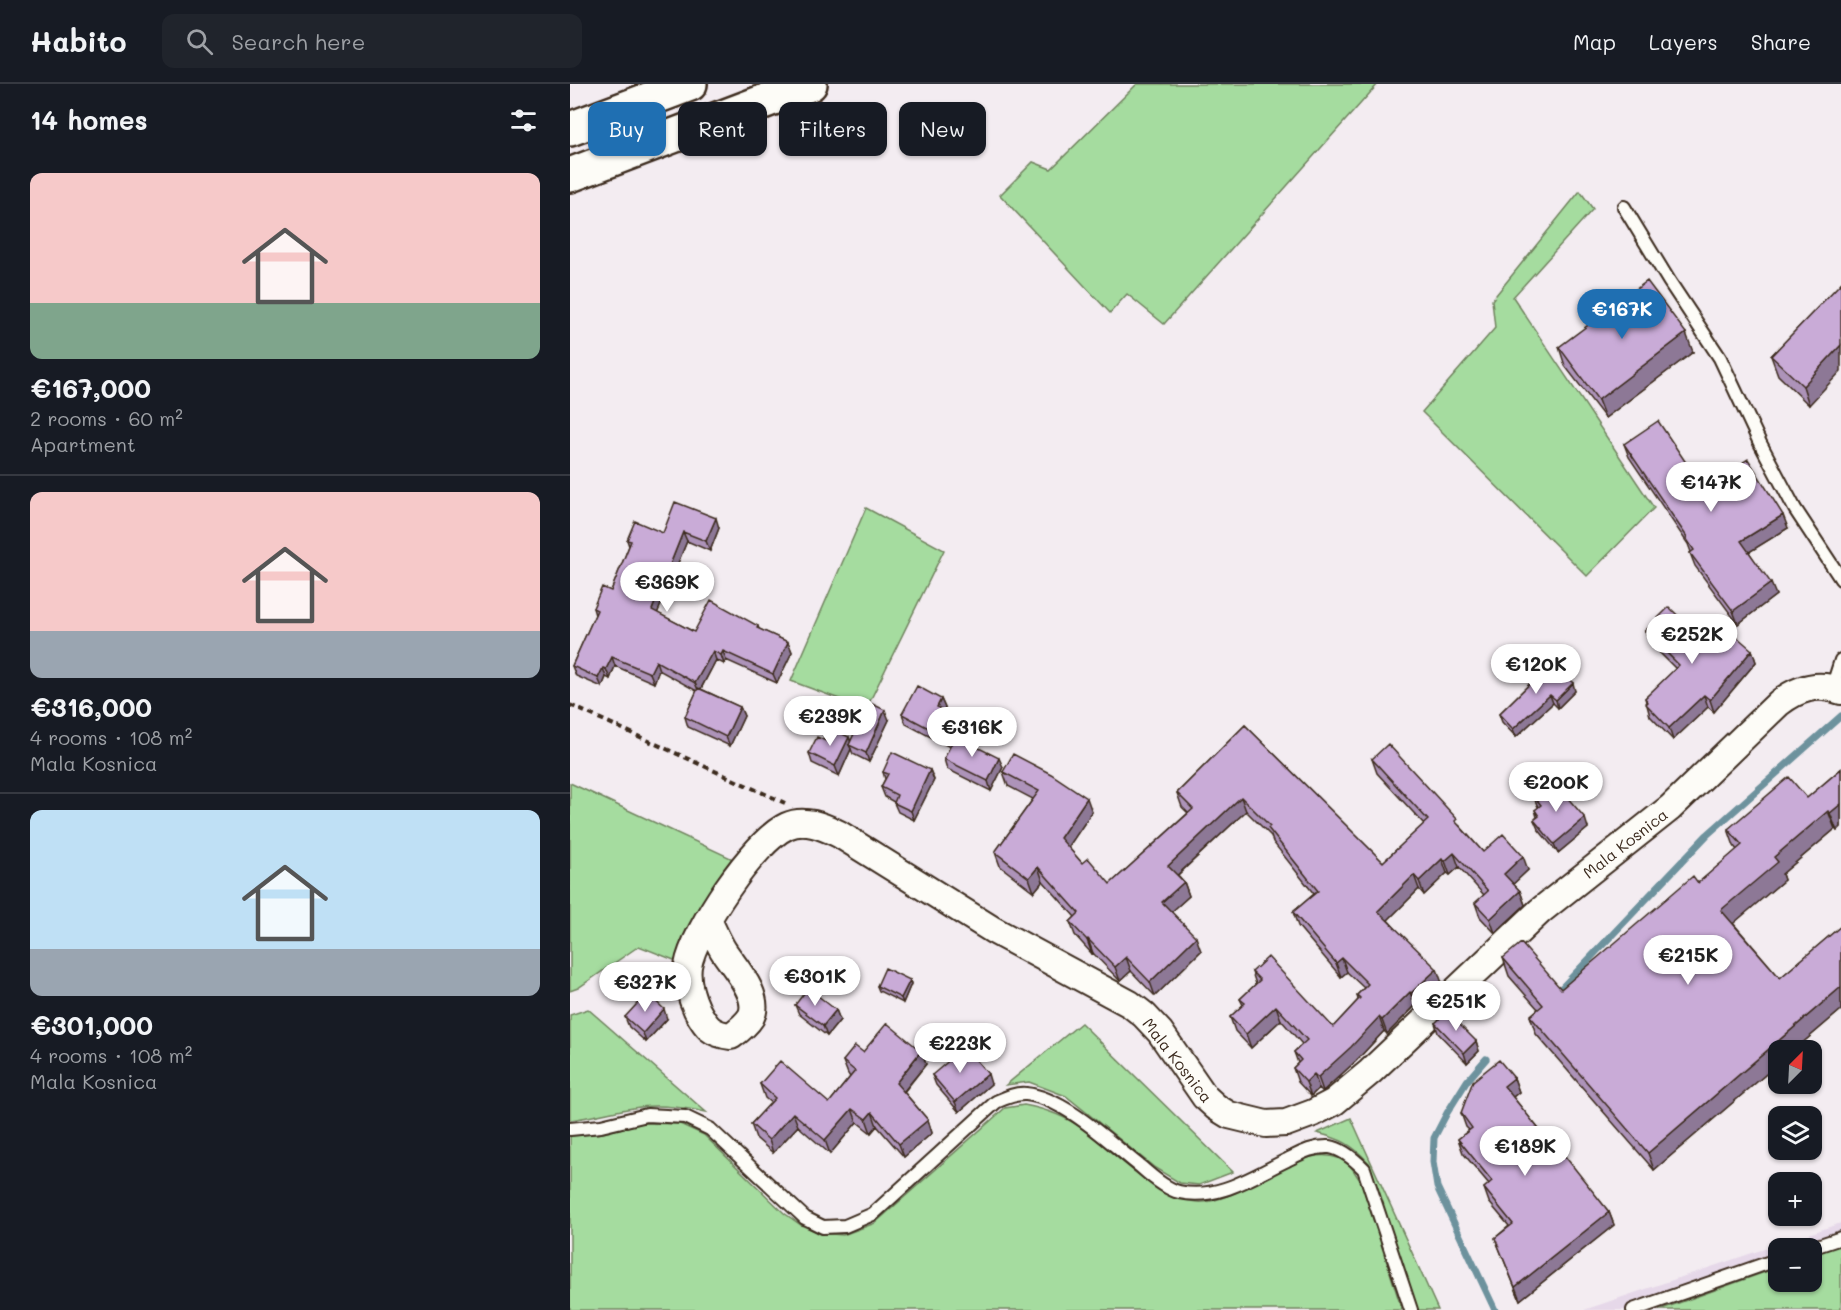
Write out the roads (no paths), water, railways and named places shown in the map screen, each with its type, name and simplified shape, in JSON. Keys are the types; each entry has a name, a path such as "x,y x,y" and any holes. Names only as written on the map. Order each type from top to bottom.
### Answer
{"highway":[{"path":"570,129 690,84"},
{"path":"570,175 810,84"}],"street":[{"name":"Mala Kosnica","path":"708,920 742,868 764,842 787,826 802,823 820,825 839,834 993,930 1130,1004 1160,1032 1195,1084 1216,1107 1243,1119 1266,1124 1286,1123 1334,1102 1370,1072 1540,911 1670,808 1792,692 1821,686 1837,689"}],"lane":[{"path":"1624,207 1720,358 1760,443 1795,509 1841,579"},
{"path":"1837,689 1841,660"},
{"path":"570,1129 601,1126 647,1115 685,1117 710,1129 805,1218 823,1227 845,1226 873,1214 996,1102 1010,1095 1026,1094 1064,1107 1150,1174 1177,1191 1200,1195 1225,1190 1310,1148 1332,1147 1349,1155 1364,1169 1411,1310"},
{"path":"1822,1244 1841,1238"},
{"path":"1633,1310 1768,1263"}],"waterway":[{"path":"1555,995 1707,835 1841,716"},
{"path":"1486,1059 1467,1081 1434,1138 1433,1162 1437,1187 1495,1310"}]}
